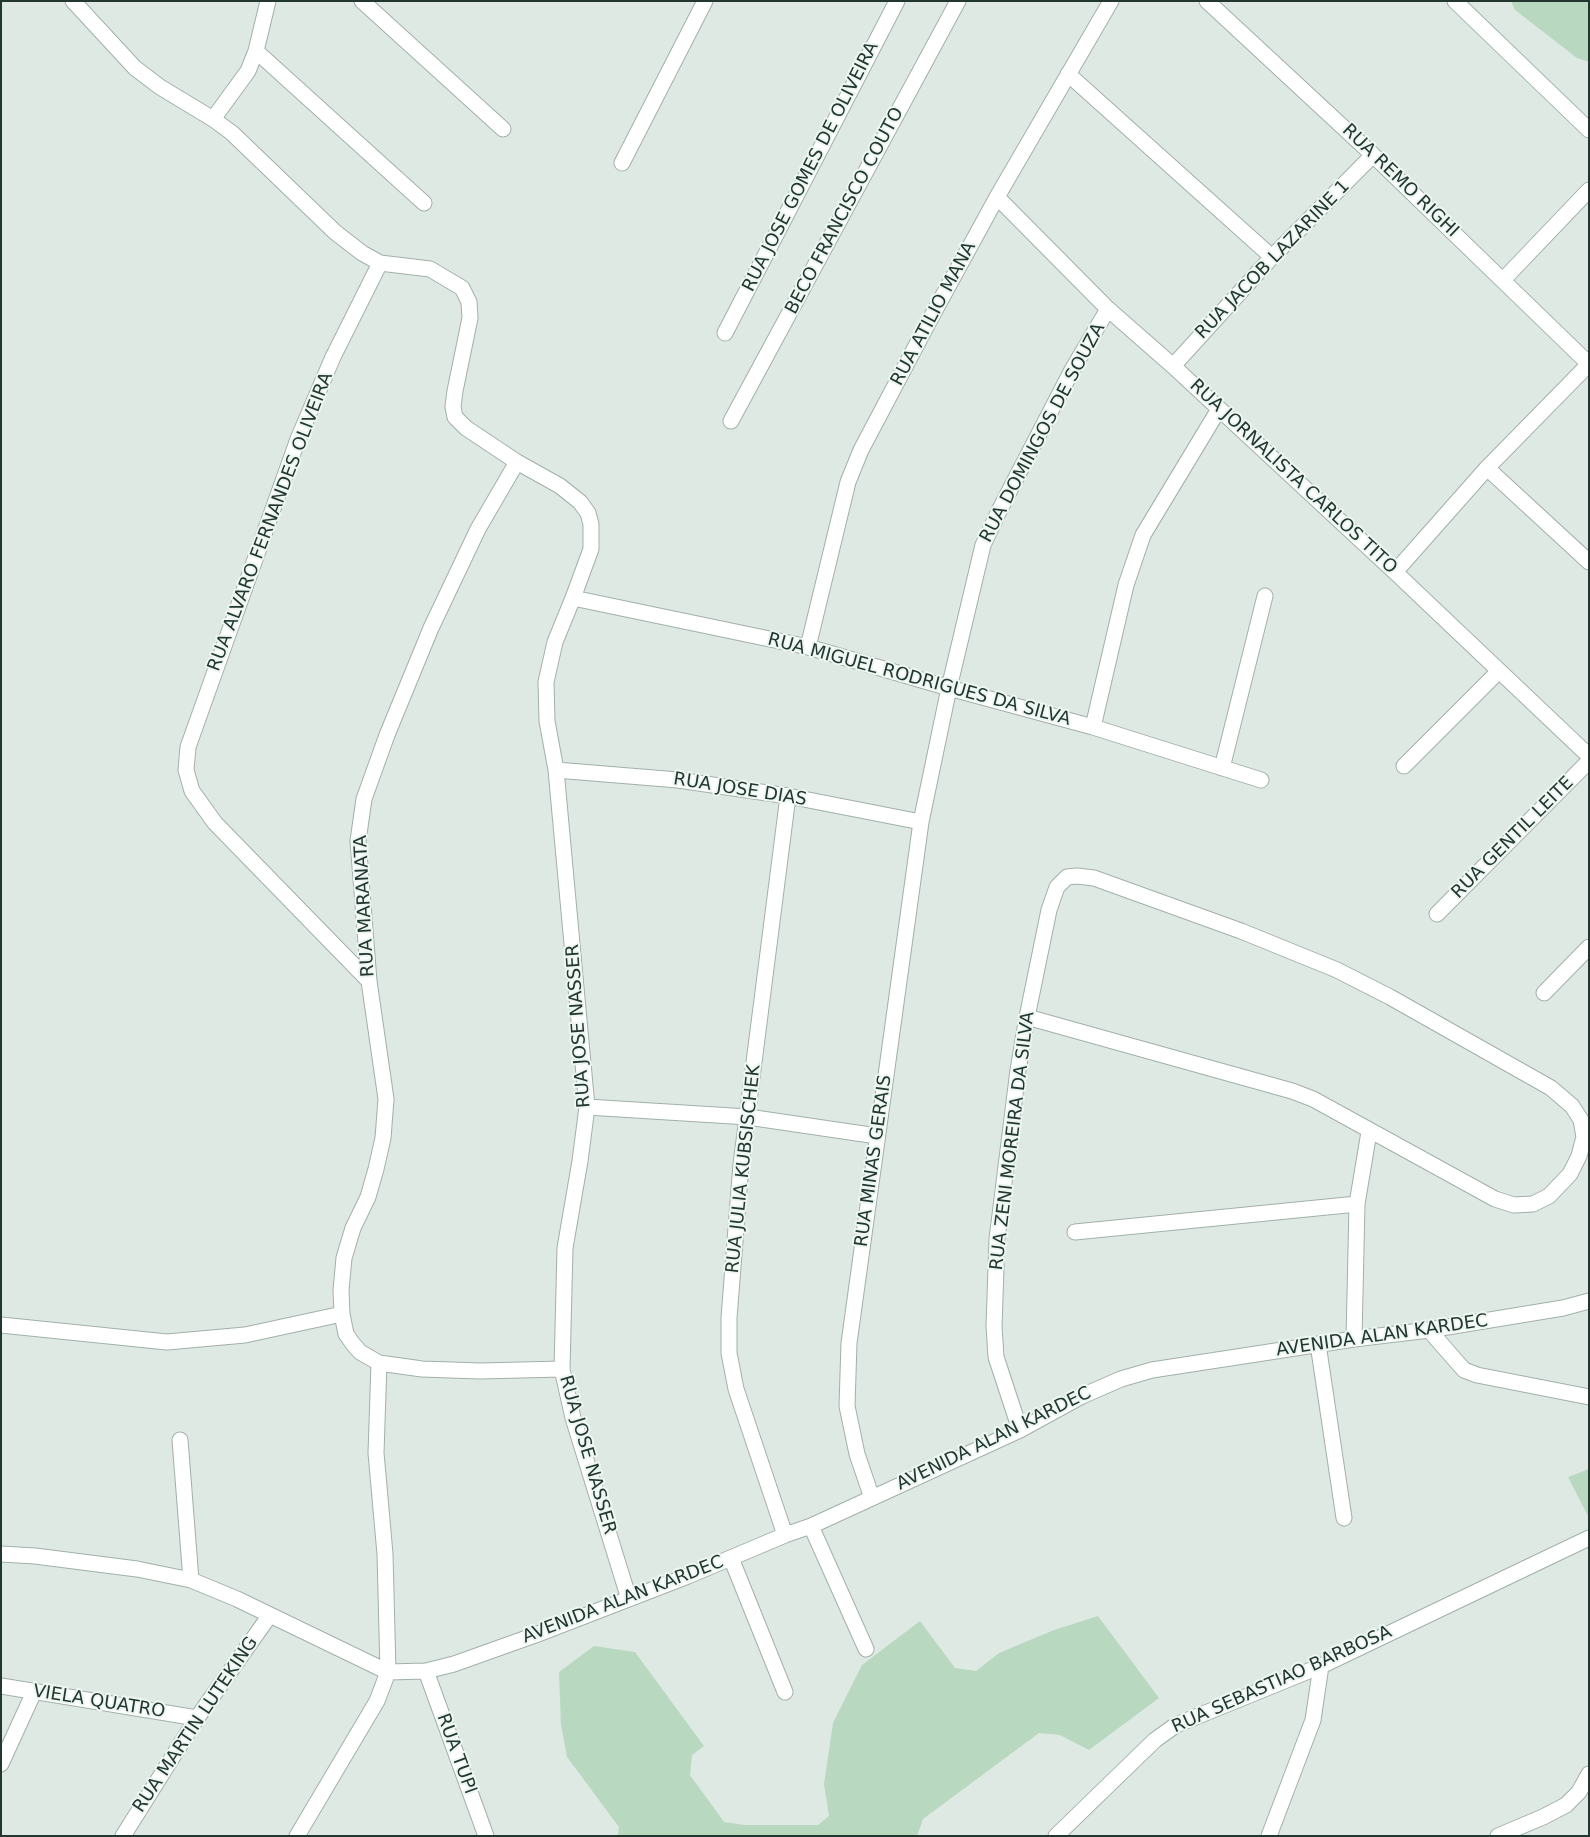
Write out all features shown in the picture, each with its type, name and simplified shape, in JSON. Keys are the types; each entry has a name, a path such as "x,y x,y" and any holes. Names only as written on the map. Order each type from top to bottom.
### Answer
{"street":[{"path":"73,1 120,53 147,78 232,132 335,232 362,253 380,263 430,270 462,288 469,302 470,318 454,391 452,407 455,416 466,428 517,462 560,486 580,502 588,513 592,524 591,549 573,598"},
{"path":"213,119 248,71 256,51 268,1"},
{"path":"362,1 503,129"},
{"path":"622,163 705,1"},
{"name":"RUA JOSE GOMES DE OLIVEIRA","path":"725,333 897,1"},
{"name":"BECO FRANCISCO COUTO","path":"731,421 958,1"},
{"name":"RUA ATILIO MANA","path":"808,647 848,482 861,450 997,197 1111,1"},
{"name":"RUA REMO RIGHI","path":"1207,1 1373,155 1589,364"},
{"path":"1455,1 1589,130"},
{"path":"256,51 424,202"},
{"path":"1068,74 1272,257"},
{"name":"RUA JACOB LAZARINE 1","path":"1173,366 1272,257 1373,155"},
{"path":"1503,280 1589,190"},
{"name":"RUA JORNALISTA CARLOS TITO","path":"997,197 1108,309 1173,366 1395,572 1589,756"},
{"name":"RUA ALVARO FERNANDES OLIVEIRA","path":"369,981 215,823 192,791 186,770 188,746 298,439 333,357 380,263"},
{"name":"RUA DOMINGOS DE SOUZA","path":"921,822 949,688 983,545 1072,370 1108,309"},
{"path":"1395,572 1487,468 1589,364"},
{"path":"1093,727 1126,585 1144,535 1219,409"},
{"name":"RUA MARANATA","path":"379,1363 360,1352 346,1334 342,1314 341,1290 344,1258 353,1228 368,1196 376,1168 383,1138 386,1099 369,981 358,841 364,799 387,735 431,628 478,529 517,462"},
{"path":"1487,468 1589,562"},
{"path":"1222,768 1265,596"},
{"name":"RUA MIGUEL RODRIGUES DA SILVA","path":"573,598 808,647 1093,727 1261,780"},
{"name":"RUA JOSE NASSER","path":"573,598 555,642 546,682 547,721 556,770 587,1107 565,1248 562,1369 573,1418 629,1599"},
{"path":"1404,766 1498,671"},
{"name":"RUA GENTIL LEITE","path":"1437,914 1589,761"},
{"name":"RUA JOSE DIAS","path":"556,770 678,780 788,796 921,822"},
{"name":"RUA JULIA KUBSISCHEK","path":"785,1535 736,1389 729,1352 729,1318 741,1164 788,796"},
{"name":"RUA MINAS GERAIS","path":"872,1498 857,1454 847,1406 849,1343 921,822"},
{"name":"RUA ZENI MOREIRA DA SILVA","path":"1020,1430 996,1357 994,1326 997,1239 1018,1070 1027,1017 1049,910 1057,887 1067,877 1094,878 1241,931 1337,970 1390,997 1552,1088 1572,1106 1581,1120 1584,1137 1579,1156 1570,1174 1549,1196 1533,1204 1514,1205 1495,1199 1369,1132 1313,1099 1292,1091 1027,1017"},
{"path":"1544,993 1589,947"},
{"path":"587,1107 748,1117 877,1136"},
{"path":"1354,1339 1357,1204 1369,1132"},
{"path":"1075,1232 1357,1204"},
{"name":"AVENIDA ALAN KARDEC","path":"388,1672 426,1671 454,1664 629,1599 811,1526 1020,1430 1082,1396 1120,1379 1152,1370 1318,1344 1429,1330 1563,1308 1589,1301"},
{"path":"1,1325 166,1342 245,1335 342,1314"},
{"path":"1429,1330 1464,1370 1477,1375 1589,1397"},
{"path":"1318,1344 1344,1518"},
{"path":"297,1836 377,1701 388,1672 385,1554 376,1453 379,1363 422,1369 480,1371 562,1369"},
{"path":"180,1440 191,1580"},
{"path":"811,1526 866,1649"},
{"name":"RUA SEBASTIAO BARBOSA","path":"1056,1836 1155,1740 1176,1725 1321,1666 1589,1538"},
{"path":"1,1554 35,1556 137,1569 191,1580 238,1599 388,1672"},
{"path":"731,1558 785,1692"},
{"name":"RUA MARTIN LUTEKING","path":"123,1836 197,1718 270,1615"},
{"path":"1269,1836 1313,1720 1321,1666"},
{"name":"RUA TUPI","path":"426,1671 486,1836"},
{"name":"VIELA QUATRO","path":"1,1686 197,1718"},
{"path":"1,1764 34,1692"},
{"path":"1498,1836 1544,1818 1566,1805 1579,1792 1589,1774"}],"green space":[{"path":"1511,1 1589,1 1589,62 1577,58 1515,10"},
{"path":"1589,1469 1589,1518 1568,1477"},
{"path":"1098,1616 1159,1698 1089,1750 1060,1735 1039,1733 923,1819 917,1836 618,1836 619,1827 567,1757 561,1725 559,1672 594,1646 635,1652 704,1746 692,1755 690,1775 724,1822 745,1825 818,1825 829,1816 824,1784 833,1723 862,1665 920,1621 955,1668 976,1671 999,1653 1054,1630"}]}
